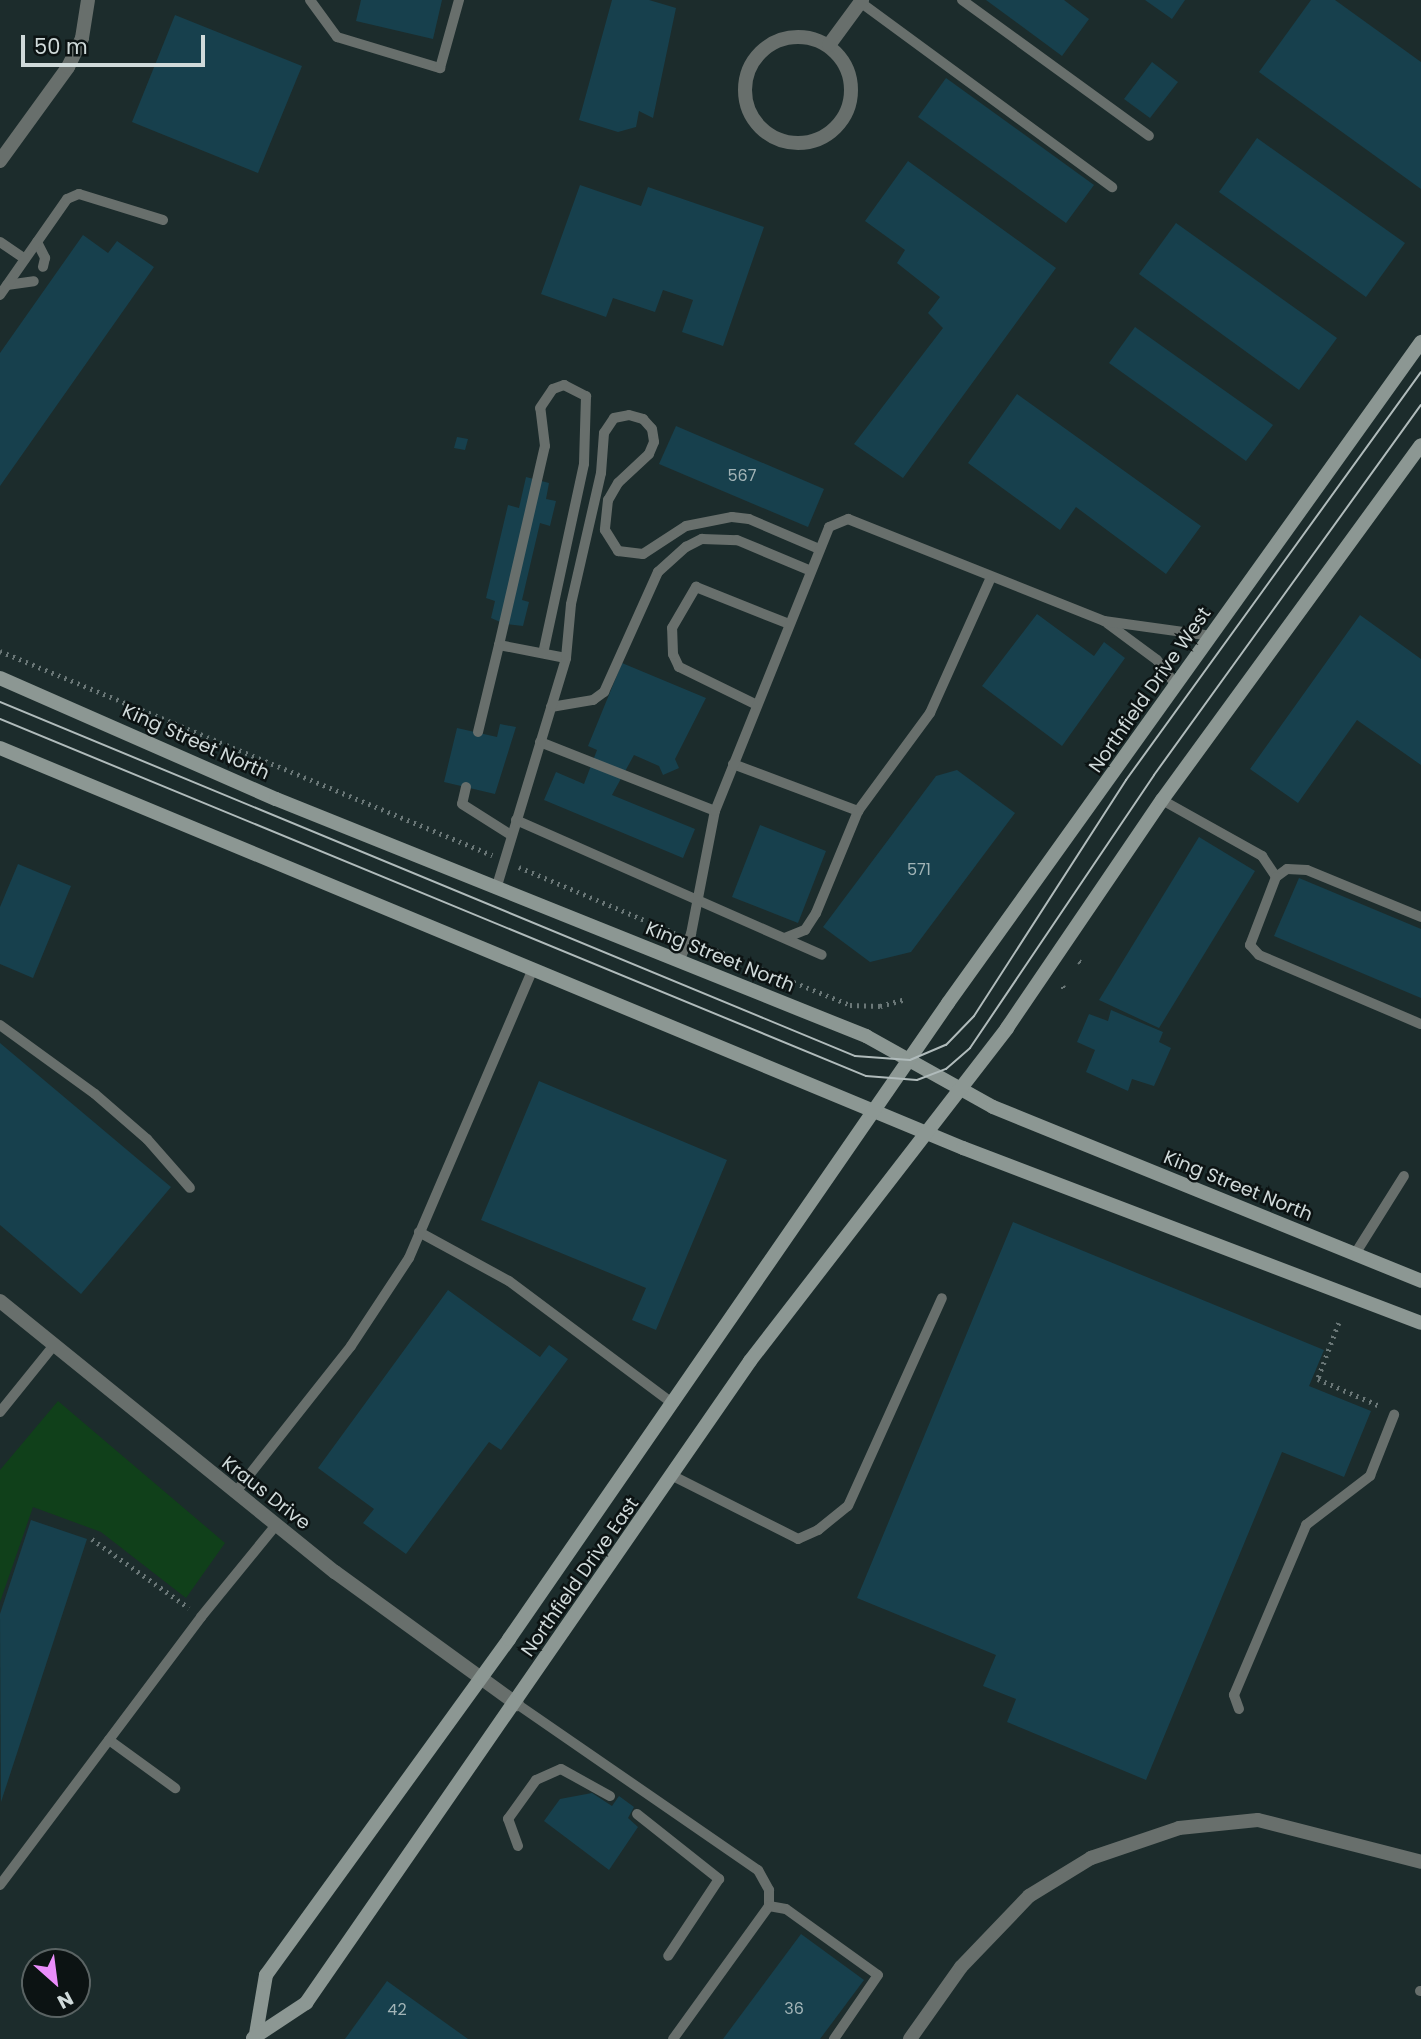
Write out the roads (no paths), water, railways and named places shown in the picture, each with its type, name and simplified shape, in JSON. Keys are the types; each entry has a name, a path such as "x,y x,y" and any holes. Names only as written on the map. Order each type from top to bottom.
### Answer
{"main road":[{"name":"Northfield Drive West","path":"875,1109 1421,342"},
{"path":"962,1089 1162,800 1421,445"},
{"name":"King Street North","path":"0,678 496,889 866,1036 993,1107 1421,1281"},
{"path":"0,749 926,1129 963,1147 1421,1323"},
{"name":"Northfield Drive East","path":"257,2037 306,2003 517,1704 750,1361 926,1129 962,1089"},
{"name":"Northfield Drive East","path":"257,2037 266,1975 480,1678 875,1109"}],"street":[{"path":"0,161 68,67 82,38 88,0"},
{"path":"829,45 861,1"},
{"path":"791,36 810,37 829,45 850,77 852,97 839,124 815,141 795,144 776,139 760,128 748,112 744,92 756,55 791,36"},
{"name":"Kraus Drive","path":"0,1301 276,1525 517,1704"},
{"path":"910,2039 961,1967 1029,1896 1091,1858 1179,1828 1258,1820 1421,1862"}],"lane":[{"path":"310,0 337,37 440,68 458,0"},
{"path":"962,0 1149,136"},
{"path":"861,1 1112,187"},
{"path":"0,295 67,200 79,194 163,220"},
{"path":"0,242 25,259"},
{"path":"37,242 45,258 43,267"},
{"path":"7,285 34,281"},
{"path":"478,733 545,446 540,408 553,389 564,385 586,396 584,464 543,653"},
{"path":"496,889 566,658 571,604 601,473 604,433 614,418 629,415 643,419 652,429 654,442 649,454 618,483 608,500 605,530 618,551 643,554 686,526 732,517 749,519 819,549"},
{"path":"679,961 689,939 699,898 715,811 829,527 848,519 1104,621 1212,636"},
{"path":"551,707 593,700 604,692 658,572 686,547 702,539 737,540 811,571"},
{"path":"785,938 805,930 816,913 858,811 930,713 990,577"},
{"path":"757,705 679,667 673,654 671,628 696,587 789,624"},
{"path":"1104,621 1157,660 1176,685"},
{"path":"499,645 566,658"},
{"path":"540,741 715,811"},
{"path":"733,764 858,811"},
{"path":"466,787 462,804 511,835"},
{"path":"1162,800 1262,856 1276,877"},
{"path":"516,820 699,898 822,955"},
{"path":"1421,917 1307,870 1287,869 1276,877 1251,933 1250,945 1259,955 1421,1024"},
{"path":"235,1493 351,1346 409,1258 533,968"},
{"path":"0,1025 95,1094 147,1139 190,1188"},
{"path":"1355,1254 1404,1176"},
{"path":"419,1232 509,1281 671,1402"},
{"path":"673,1476 798,1538 818,1530 848,1506 942,1298"},
{"path":"0,1412 54,1345"},
{"path":"1240,1709 1234,1695 1306,1525 1370,1476 1394,1415"},
{"path":"0,1885 201,1617 276,1525"},
{"path":"517,1704 758,1870 769,1890 769,1906 673,2039"},
{"path":"109,1740 175,1788"},
{"path":"518,1846 508,1819 536,1780 561,1769 610,1796"},
{"path":"637,1814 719,1879 668,1956"},
{"path":"769,1906 786,1909 878,1975 834,2039"}],"tram line":[{"path":"0,702 855,1056 910,1060 946,1045 974,1016 1126,780 1421,372"},
{"path":"0,719 866,1076 917,1080 946,1069 970,1048 1154,775 1421,405"}]}
